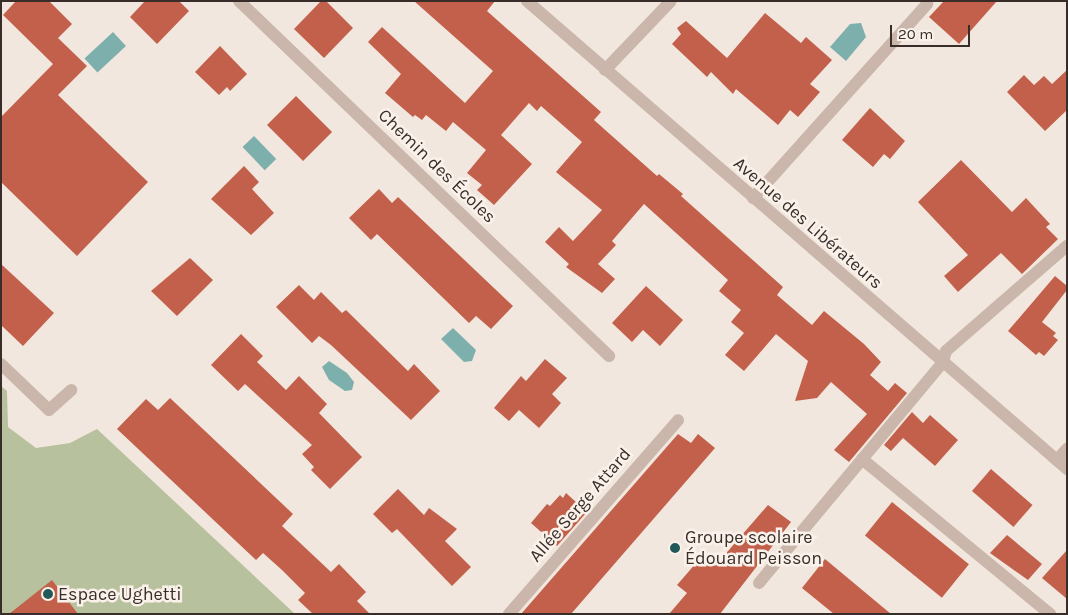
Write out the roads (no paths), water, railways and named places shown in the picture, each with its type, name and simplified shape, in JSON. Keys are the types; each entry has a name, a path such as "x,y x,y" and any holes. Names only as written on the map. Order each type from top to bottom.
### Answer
{"street":[{"name":"Chemin des Écoles","path":"240,1 609,356"},
{"name":"Avenue des Libérateurs","path":"527,1 1067,469"},
{"path":"606,70 671,1"},
{"path":"753,198 927,4"},
{"path":"759,583 943,362 946,351 1067,246"},
{"path":"1,364 49,410 71,390"},
{"name":"Allée Serge Attard","path":"508,614 678,420"},
{"path":"1056,460 1067,449"},
{"path":"862,459 1050,614"}],"water":[{"path":"861,23 866,37 846,61 830,47 850,24"},
{"path":"113,32 126,46 97,72 84,59"},
{"path":"254,136 276,159 265,170 242,147"},
{"path":"453,328 476,350 472,361 464,362 441,339"},
{"path":"329,361 347,373 354,382 352,390 345,391 329,380 322,367"}],"place":[{"name":"Groupe scolaire Édouard Peisson","path":"675,548"},
{"name":"Espace Ughetti","path":"48,594"}]}
